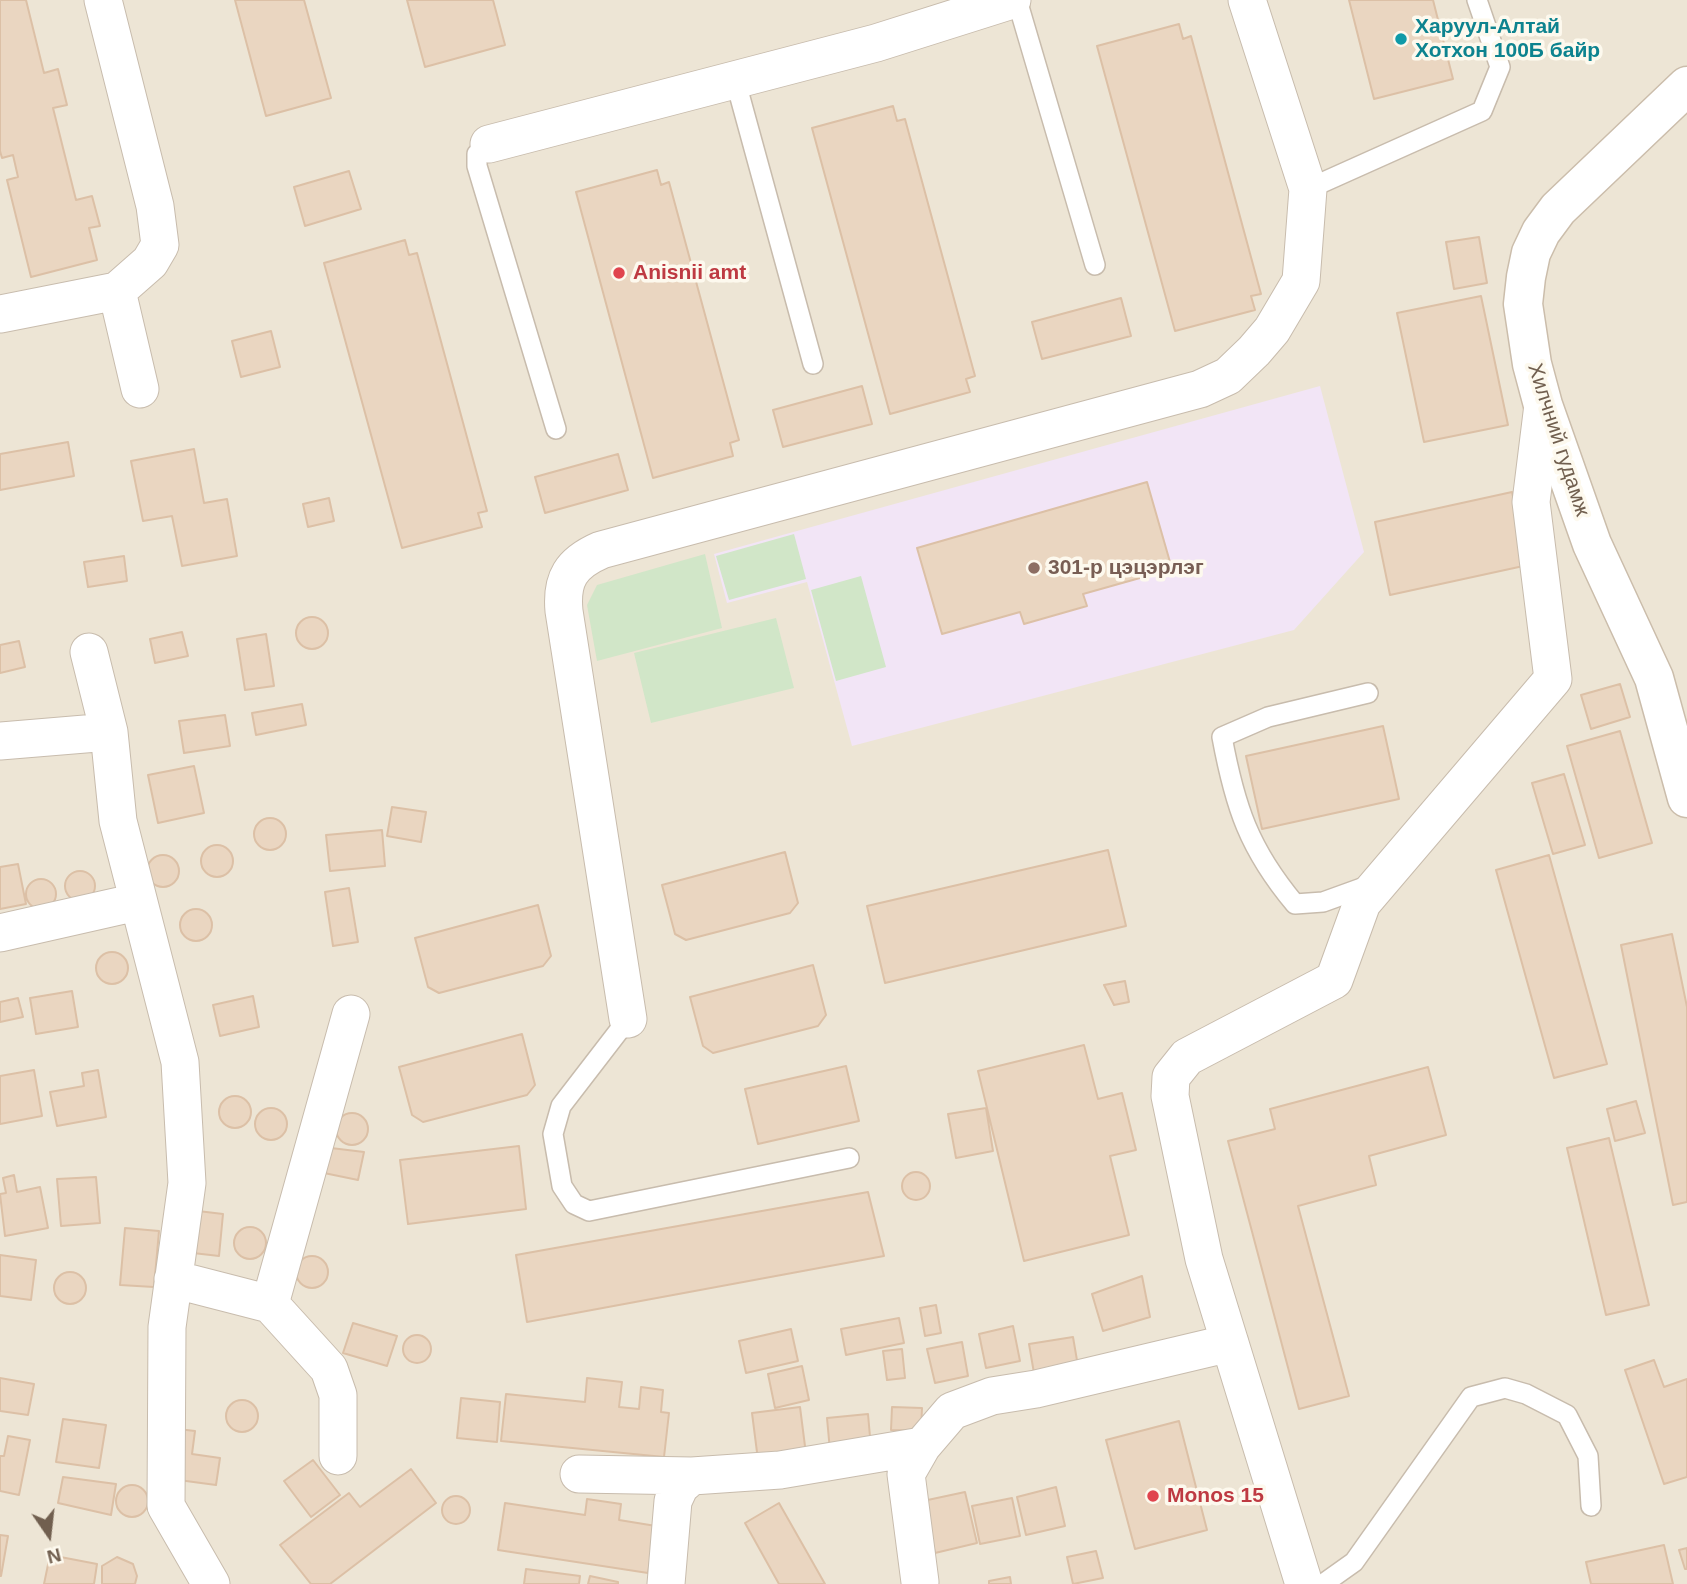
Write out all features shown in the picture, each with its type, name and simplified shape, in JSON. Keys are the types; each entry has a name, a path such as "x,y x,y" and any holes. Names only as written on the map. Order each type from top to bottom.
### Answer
{"main road":[{"name":"Хилчний гудамж","path":"1687,86 1559,209 1541,232 1531,253 1523,304 1526,335 1543,405 1605,575 1654,678 1687,798"}],"street":[{"path":"0,314 117,290 150,262 159,245 155,206 103,0"},
{"path":"489,144 876,43 1014,0"},
{"path":"628,1020 564,611 564,586 573,566 600,550 1215,383 1240,365 1272,330 1301,281 1308,189 1247,0"},
{"path":"117,290 140,389"},
{"path":"1304,1584 1205,1259 1170,1096 1171,1077 1187,1057 1334,979 1362,903 1553,679 1531,502 1543,405"},
{"path":"89,652 109,732 118,821 180,1062 187,1183 167,1327 166,1506 211,1584"},
{"path":"0,741 109,732"},
{"path":"0,933 137,902"},
{"path":"270,1304 351,1014"},
{"path":"173,1279 270,1304 329,1369 338,1395 338,1456"},
{"path":"920,1582 906,1475 922,1446 952,1411 992,1396 1036,1389 1230,1343"},
{"path":"579,1474 692,1476 780,1470 922,1446"},
{"path":"666,1584 673,1501 680,1486 692,1476"}],"lane":[{"path":"1014,0 1095,265"},
{"path":"1308,189 1482,111 1500,67 1477,0"},
{"path":"735,79 813,364"},
{"path":"489,144 477,154 477,166 555,429"},
{"path":"1367,693 1268,717 1222,737 1249,836 1263,864 1295,904 1323,902 1381,882"},
{"path":"628,1020 561,1106 552,1134 562,1186 574,1204 589,1211 849,1158"},
{"path":"1323,1584 1354,1562 1471,1397 1490,1390 1505,1388 1526,1394 1567,1415 1588,1456 1591,1506"}],"shaded area":[{"path":"0,0 1687,0 1687,1584 0,1584"},
{"name":"301-р цэцэрлэг","path":"1320,386 1364,552 1294,630 852,746 807,582 727,603 714,554"}],"green space":[{"path":"794,534 806,579 729,600 716,556"},
{"path":"705,554 722,628 597,661 587,605 597,585"},
{"path":"861,576 886,667 836,681 811,590"},
{"path":"776,618 794,688 651,723 634,653"}],"building":[{"path":"0,0 26,0 44,73 58,69 67,105 53,108 76,200 92,196 100,226 89,228 97,260 31,277 7,180 18,177 13,155 2,158 0,151"},
{"path":"235,0 304,0 331,98 266,116"},
{"path":"407,0 493,0 505,45 425,67"},
{"name":"Харуул-Алтай Хотхон 100Б байр","path":"1349,0 1433,0 1453,79 1374,99"},
{"path":"1179,24 1183,39 1191,36 1261,294 1251,296 1255,310 1175,331 1097,46"},
{"path":"893,106 897,121 905,119 975,376 966,379 970,392 890,414 812,128"},
{"path":"657,170 661,185 669,182 739,440 730,443 733,456 653,478 576,192"},
{"path":"349,171 361,209 305,226 294,187"},
{"path":"1479,237 1487,283 1454,289 1446,242"},
{"path":"405,240 409,255 417,253 487,511 478,513 482,527 402,548 324,263"},
{"path":"1481,296 1508,425 1424,442 1397,313"},
{"path":"1121,298 1131,336 1042,359 1032,322"},
{"path":"271,331 280,367 241,377 232,341"},
{"path":"862,386 872,424 783,447 773,410"},
{"path":"68,442 74,476 0,490 0,454"},
{"path":"194,449 204,503 227,499 237,556 182,566 172,516 143,521 131,461"},
{"path":"618,454 628,490 545,513 535,477"},
{"path":"1147,482 1172,569 1083,594 1087,606 1024,624 1020,612 942,634 917,548"},
{"path":"1512,492 1528,565 1390,595 1375,522"},
{"path":"329,498 334,521 308,527 303,504"},
{"path":"124,556 127,581 88,587 84,562"},
{"path":"312,617 323,622 328,633 323,644 312,649 301,644 296,633 301,622"},
{"path":"182,632 188,656 155,663 150,639"},
{"path":"266,634 274,686 245,690 237,639"},
{"path":"19,641 25,667 0,673 0,645"},
{"path":"1620,684 1630,717 1591,729 1581,695"},
{"path":"302,704 306,725 256,735 252,713"},
{"path":"225,715 230,746 184,753 179,721"},
{"path":"1383,726 1399,799 1262,829 1246,756"},
{"path":"1620,731 1652,843 1599,858 1567,746"},
{"path":"194,766 204,813 158,823 148,775"},
{"path":"1564,774 1585,845 1553,854 1532,783"},
{"path":"392,807 426,812 421,842 387,836"},
{"path":"270,818 281,823 286,834 281,845 270,850 259,845 254,834 259,823"},
{"path":"382,830 385,866 330,871 326,835"},
{"path":"217,845 228,850 233,861 228,872 217,877 206,872 201,861 206,850"},
{"path":"1108,850 1126,926 885,983 867,906"},
{"path":"785,852 798,903 790,913 686,940 675,934 662,885"},
{"path":"163,855 174,860 179,871 174,882 163,887 152,882 147,871 152,860"},
{"path":"1549,855 1607,1064 1554,1078 1496,870"},
{"path":"18,864 26,904 0,909 0,867"},
{"path":"80,871 91,875 95,886 91,897 80,901 69,897 65,886 69,875"},
{"path":"41,879 52,883 56,894 52,905 41,909 30,905 26,894 30,883"},
{"path":"349,888 358,942 333,946 325,892"},
{"path":"538,905 551,956 543,966 439,993 428,987 415,938"},
{"path":"196,909 207,914 212,925 207,936 196,941 185,936 180,925 185,914"},
{"path":"1672,934 1687,1007 1687,1202 1673,1205 1621,945"},
{"path":"112,952 123,957 128,968 123,979 112,984 101,979 96,968 101,957"},
{"path":"813,965 826,1015 818,1026 713,1053 703,1046 690,997"},
{"path":"1125,981 1129,1002 1114,1005 1104,985"},
{"path":"72,991 78,1027 36,1034 30,998"},
{"path":"253,996 259,1027 220,1036 213,1005"},
{"path":"18,998 23,1017 0,1022 0,1002"},
{"path":"522,1034 535,1085 527,1095 423,1122 412,1115 399,1067"},
{"path":"1084,1045 1098,1099 1122,1093 1136,1150 1110,1156 1129,1235 1024,1261 978,1071"},
{"path":"846,1066 859,1121 758,1144 745,1089"},
{"path":"1428,1067 1446,1135 1369,1156 1376,1185 1298,1206 1349,1396 1299,1409 1228,1141 1275,1129 1270,1109"},
{"path":"34,1070 42,1116 0,1124 0,1076"},
{"path":"98,1070 106,1117 57,1126 50,1092 84,1086 82,1073"},
{"path":"235,1096 246,1101 251,1112 246,1123 235,1128 224,1123 219,1112 224,1101"},
{"path":"1636,1101 1645,1133 1615,1141 1607,1109"},
{"path":"271,1108 282,1113 287,1124 282,1135 271,1140 260,1135 255,1124 260,1113"},
{"path":"986,1108 993,1151 956,1158 948,1114"},
{"path":"352,1113 363,1118 368,1129 363,1140 352,1145 341,1140 336,1129 341,1118"},
{"path":"1609,1138 1649,1305 1606,1315 1567,1148"},
{"path":"519,1146 526,1209 408,1224 400,1160"},
{"path":"331,1148 364,1152 358,1180 324,1173"},
{"path":"916,1172 926,1176 930,1186 926,1196 916,1200 906,1196 902,1186 906,1176"},
{"path":"14,1175 17,1192 40,1187 48,1228 5,1236 0,1194 6,1193 3,1178"},
{"path":"96,1177 100,1223 61,1226 57,1179"},
{"path":"868,1192 884,1256 527,1322 516,1255"},
{"path":"198,1211 223,1214 219,1256 193,1253"},
{"path":"250,1227 261,1232 266,1243 261,1254 250,1259 239,1254 234,1243 239,1232"},
{"path":"125,1228 159,1231 154,1287 120,1285"},
{"path":"0,1255 36,1260 31,1300 0,1296"},
{"path":"312,1256 323,1261 328,1272 323,1283 312,1288 301,1283 296,1272 301,1261"},
{"path":"70,1272 81,1277 86,1288 81,1299 70,1304 59,1299 54,1288 59,1277"},
{"path":"1142,1276 1150,1317 1103,1331 1092,1294"},
{"path":"936,1305 941,1333 925,1336 920,1308"},
{"path":"899,1318 904,1343 846,1355 841,1329"},
{"path":"353,1323 397,1336 387,1366 343,1353"},
{"path":"1013,1326 1020,1361 986,1368 979,1334"},
{"path":"791,1329 798,1361 746,1373 739,1341"},
{"path":"417,1335 427,1339 431,1349 427,1359 417,1363 407,1359 403,1349 407,1339"},
{"path":"1073,1337 1079,1372 1035,1379 1029,1344"},
{"path":"962,1342 968,1376 935,1383 927,1349"},
{"path":"902,1349 905,1378 887,1380 883,1351"},
{"path":"1654,1360 1664,1387 1687,1379 1687,1477 1664,1484 1625,1370"},
{"path":"802,1366 809,1400 775,1408 768,1374"},
{"path":"0,1378 34,1384 28,1415 0,1411"},
{"path":"587,1378 622,1382 619,1407 639,1409 641,1387 663,1390 661,1412 669,1413 664,1457 501,1441 506,1394 585,1402"},
{"path":"461,1398 500,1402 497,1442 457,1438"},
{"path":"242,1400 253,1405 258,1416 253,1427 242,1432 231,1427 226,1416 231,1405"},
{"path":"800,1407 806,1454 758,1460 752,1413"},
{"path":"892,1407 922,1408 921,1431 891,1430"},
{"path":"868,1414 871,1448 830,1451 827,1418"},
{"path":"63,1419 106,1425 99,1468 56,1462"},
{"path":"1179,1421 1207,1530 1135,1549 1106,1440"},
{"path":"178,1429 195,1431 192,1454 220,1458 216,1485 171,1479"},
{"path":"8,1436 30,1440 19,1495 0,1491 0,1456 4,1456"},
{"path":"313,1460 340,1495 311,1517 284,1481"},
{"path":"411,1469 436,1503 330,1584 311,1584 280,1545 349,1493 360,1507"},
{"path":"63,1477 116,1484 111,1515 58,1503"},
{"path":"132,1485 143,1490 148,1501 143,1512 132,1517 121,1512 116,1501 121,1490"},
{"path":"1056,1487 1065,1526 1026,1535 1017,1497"},
{"path":"965,1492 977,1543 935,1553 923,1501"},
{"path":"456,1496 466,1500 470,1510 466,1520 456,1524 446,1520 442,1510 446,1500"},
{"path":"1012,1498 1020,1536 980,1544 972,1506"},
{"path":"587,1499 621,1504 619,1520 656,1526 648,1573 498,1550 505,1503 585,1515"},
{"path":"779,1503 825,1584 779,1584 745,1523"},
{"path":"0,1535 8,1536 1,1576 0,1576"},
{"path":"1664,1545 1673,1584 1591,1584 1586,1562"},
{"path":"1687,1548 1687,1569 1685,1569 1679,1550"},
{"path":"1096,1551 1103,1578 1073,1584 1067,1557"},
{"path":"50,1555 97,1564 94,1584 44,1584"},
{"path":"117,1557 133,1564 137,1576 135,1584 102,1584 102,1566"},
{"path":"526,1569 580,1576 579,1584 524,1584"},
{"path":"590,1576 618,1582 618,1584 588,1584"},
{"path":"1010,1577 1011,1584 989,1584 989,1581"}],"place":[{"name":"Харуул-Алтай Хотхон 100Б байр","path":"1401,39"},
{"name":"Anisnii amt","path":"619,273"},
{"name":"301-р цэцэрлэг","path":"1034,568"},
{"name":"Monos 15","path":"1153,1496"}]}
